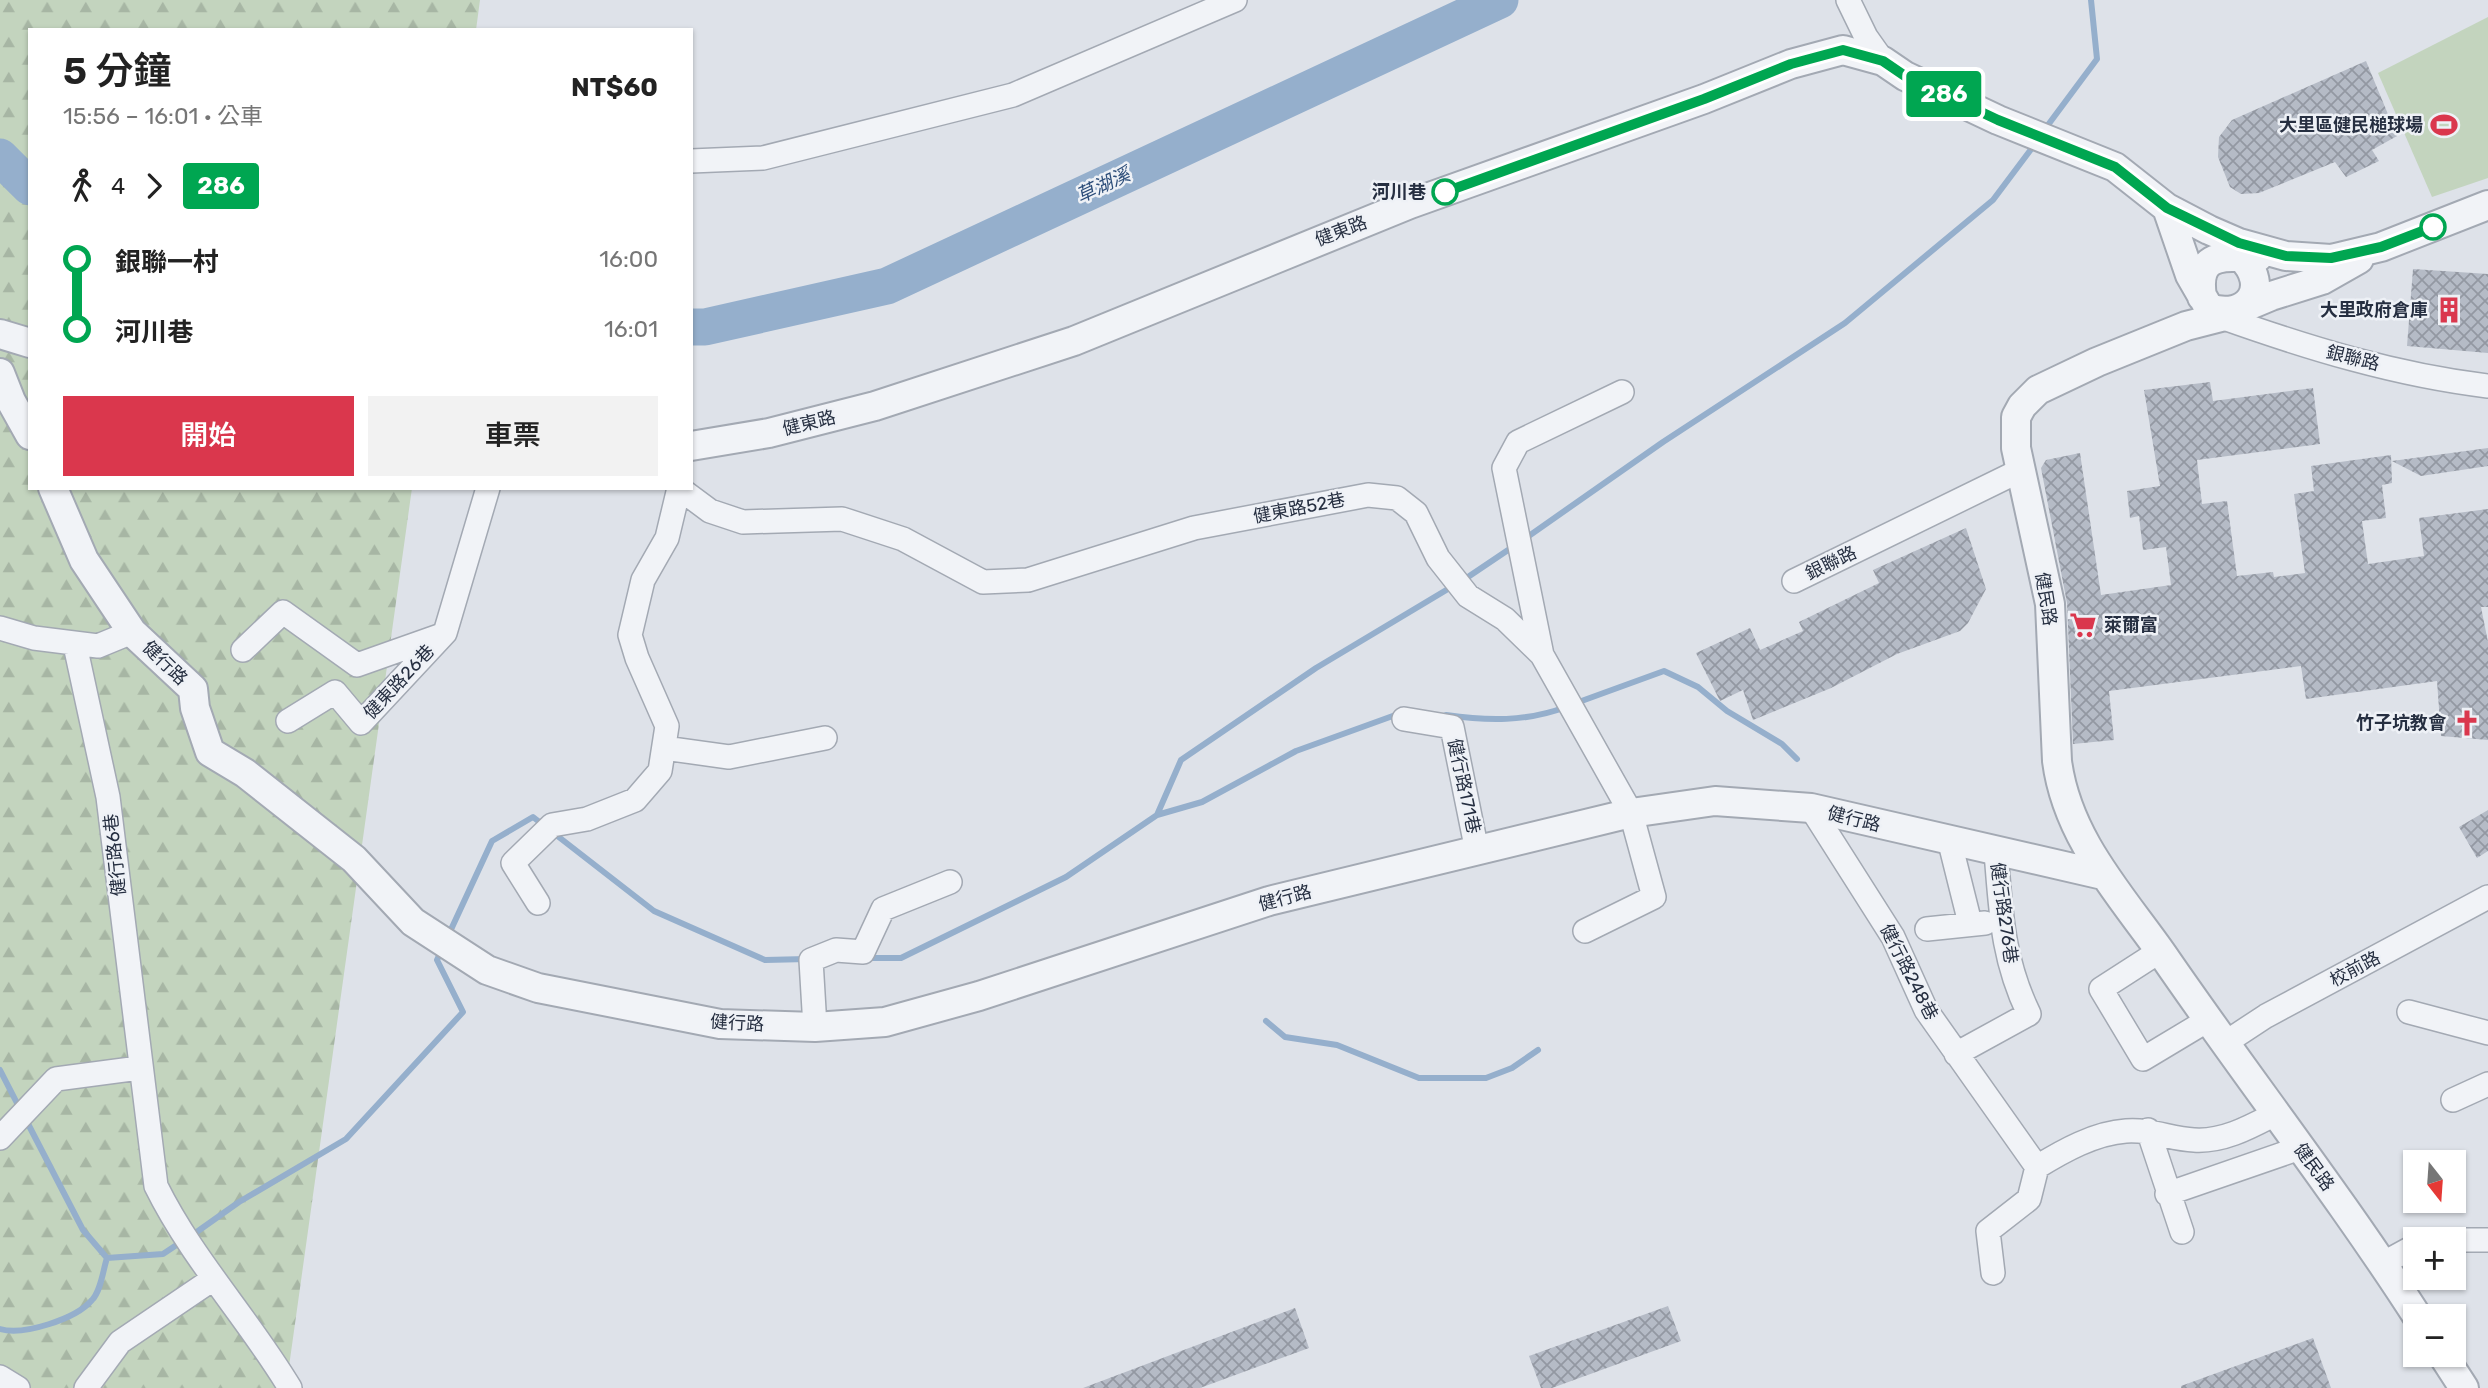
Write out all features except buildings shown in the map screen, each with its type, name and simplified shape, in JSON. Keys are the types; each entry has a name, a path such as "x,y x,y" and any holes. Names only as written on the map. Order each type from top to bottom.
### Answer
{"street":[{"path":"693,161 763,158 1013,95 1235,0"},
{"path":"1853,10 1883,61"},
{"name":"健東路","path":"693,446 769,433 875,406 1074,341 1152,312 1308,244 1704,99 1791,64 1843,50 1883,61 1905,76 2023,131 2115,167 2167,208 2239,243 2286,256"},
{"name":"健東路","path":"2230,313 2271,296 2322,280 2381,247 2488,205"},
{"path":"2167,208 2196,286 2209,308 2230,313 2257,287 2253,269 2241,257"},
{"name":"健東路","path":"2159,339 2181,311 2210,261 2225,254 2241,257 2331,258 2381,247"},
{"name":"健民路","path":"2230,313 2186,326 2056,380 2028,398 2016,417 2020,471 2050,604 2060,783 2072,816 2103,876 2160,951 2409,1304"},
{"name":"銀聯路","path":"2230,313 2320,351 2438,379 2488,386"},
{"path":"0,334 28,342"},
{"path":"0,373 28,431"},
{"path":"1585,931 1654,897 1631,813 1542,655 1504,468 1518,442 1622,392"},
{"name":"銀聯路","path":"1794,581 2020,471"},
{"name":"健行路","path":"54,490 84,560 132,632 193,689 195,708 210,752 245,773 354,859 413,922 487,970 538,988 710,1023 815,1027 885,1021 928,1011 1269,901 1631,813 1715,801 1811,808 2103,876"},
{"name":"健東路26巷","path":"288,721 334,692 361,723 445,633 487,490"},
{"path":"538,904 513,863 552,825 587,819 635,800 660,771 667,726 637,659 630,635 643,580 667,538 679,490"},
{"name":"健東路52巷","path":"682,490 710,511 743,522 842,519 903,540 983,582 1028,580 1194,528 1368,495 1397,498 1416,513 1438,558 1468,596 1505,619 1542,655"},
{"name":"健東路26巷","path":"243,650 283,612 357,665 445,633"},
{"path":"0,628 75,645 98,646 132,632"},
{"name":"健行路6巷","path":"75,645 108,797 139,1068 156,1186 177,1228 271,1356 290,1388"},
{"name":"健行路171巷","path":"1404,719 1452,727 1477,851"},
{"path":"664,748 729,757 825,738"},
{"name":"健行路248巷","path":"1811,808 1893,937 1926,1010 2037,1167"},
{"path":"1950,842 1970,923"},
{"name":"健行路276巷","path":"1956,1054 2029,1014 2005,952 1996,852"},
{"path":"815,1027 811,960 836,950 863,952 883,909 950,882"},
{"name":"校前路","path":"2224,1043 2266,1016 2488,897"},
{"path":"1927,929 1970,923 2002,923"},
{"path":"2160,951 2101,989 2143,1059 2208,1020"},
{"path":"2409,1012 2488,1033"},
{"path":"0,1138 56,1079 139,1068"},
{"path":"2453,1100 2488,1084"},
{"path":"1993,1273 1988,1231 2029,1199 2037,1167 2067,1149 2122,1131 2148,1130 2195,1141 2237,1134 2275,1114"},
{"path":"2148,1130 2167,1194 2182,1232"},
{"path":"2167,1194 2300,1148"},
{"path":"2466,1240 2488,1240"},
{"path":"2382,1264 2403,1253"},
{"path":"86,1388 120,1342 213,1279"},
{"path":"2450,1367 2464,1388"},
{"path":"0,1377 18,1388"}],"green space":[{"path":"0,0 480,0 476,28 28,28 28,490 412,490 286,1388 0,1388"},
{"name":"大里區健民槌球場","path":"2488,17 2488,178 2432,197 2378,73"}],"waterway":[{"name":"草湖溪","path":"693,327 705,327 887,286 1500,0"},
{"path":"2045,129 2097,59 2091,0"},
{"path":"1523,540 1663,442 1845,323 1993,200 2035,144"},
{"name":"草湖溪","path":"0,157 28,185"},
{"path":"1462,581 1514,546"},
{"path":"864,958 901,958 1066,877 1157,815 1181,760 1316,668 1453,586"},
{"path":"1576,703 1664,671 1698,687 1727,711 1782,744 1797,759"},
{"path":"1446,715 1506,719 1566,707"},
{"path":"1157,815 1202,802 1296,751 1401,713"},
{"path":"448,936 492,841 533,817 654,911 765,960 807,959"},
{"path":"191,1236 239,1202 346,1139 463,1012 437,960 442,949"},
{"path":"1266,1021 1285,1037 1337,1045 1419,1078 1486,1078 1512,1068 1538,1050"},
{"path":"0,1070 20,1109"},
{"path":"25,1118 83,1230 107,1258 163,1254 181,1242"},
{"path":"0,1329 10,1331 35,1328 74,1314 92,1300 98,1291 107,1258"}],"bus line":[{"name":"286","path":"1445,192 1704,99 1791,64 1843,50 1883,61 1905,76 1998,120 2115,167 2167,208 2239,243 2286,256 2306,259 2331,258 2381,247 2433,227"}],"place":[{"name":"大里區健民槌球場","path":"2444,125"},
{"name":"河川巷","path":"1445,192"},
{"name":"大里政府倉庫","path":"2449,310"},
{"name":"萊爾富","path":"2083,625"},
{"name":"竹子坑教會","path":"2467,723"}]}
